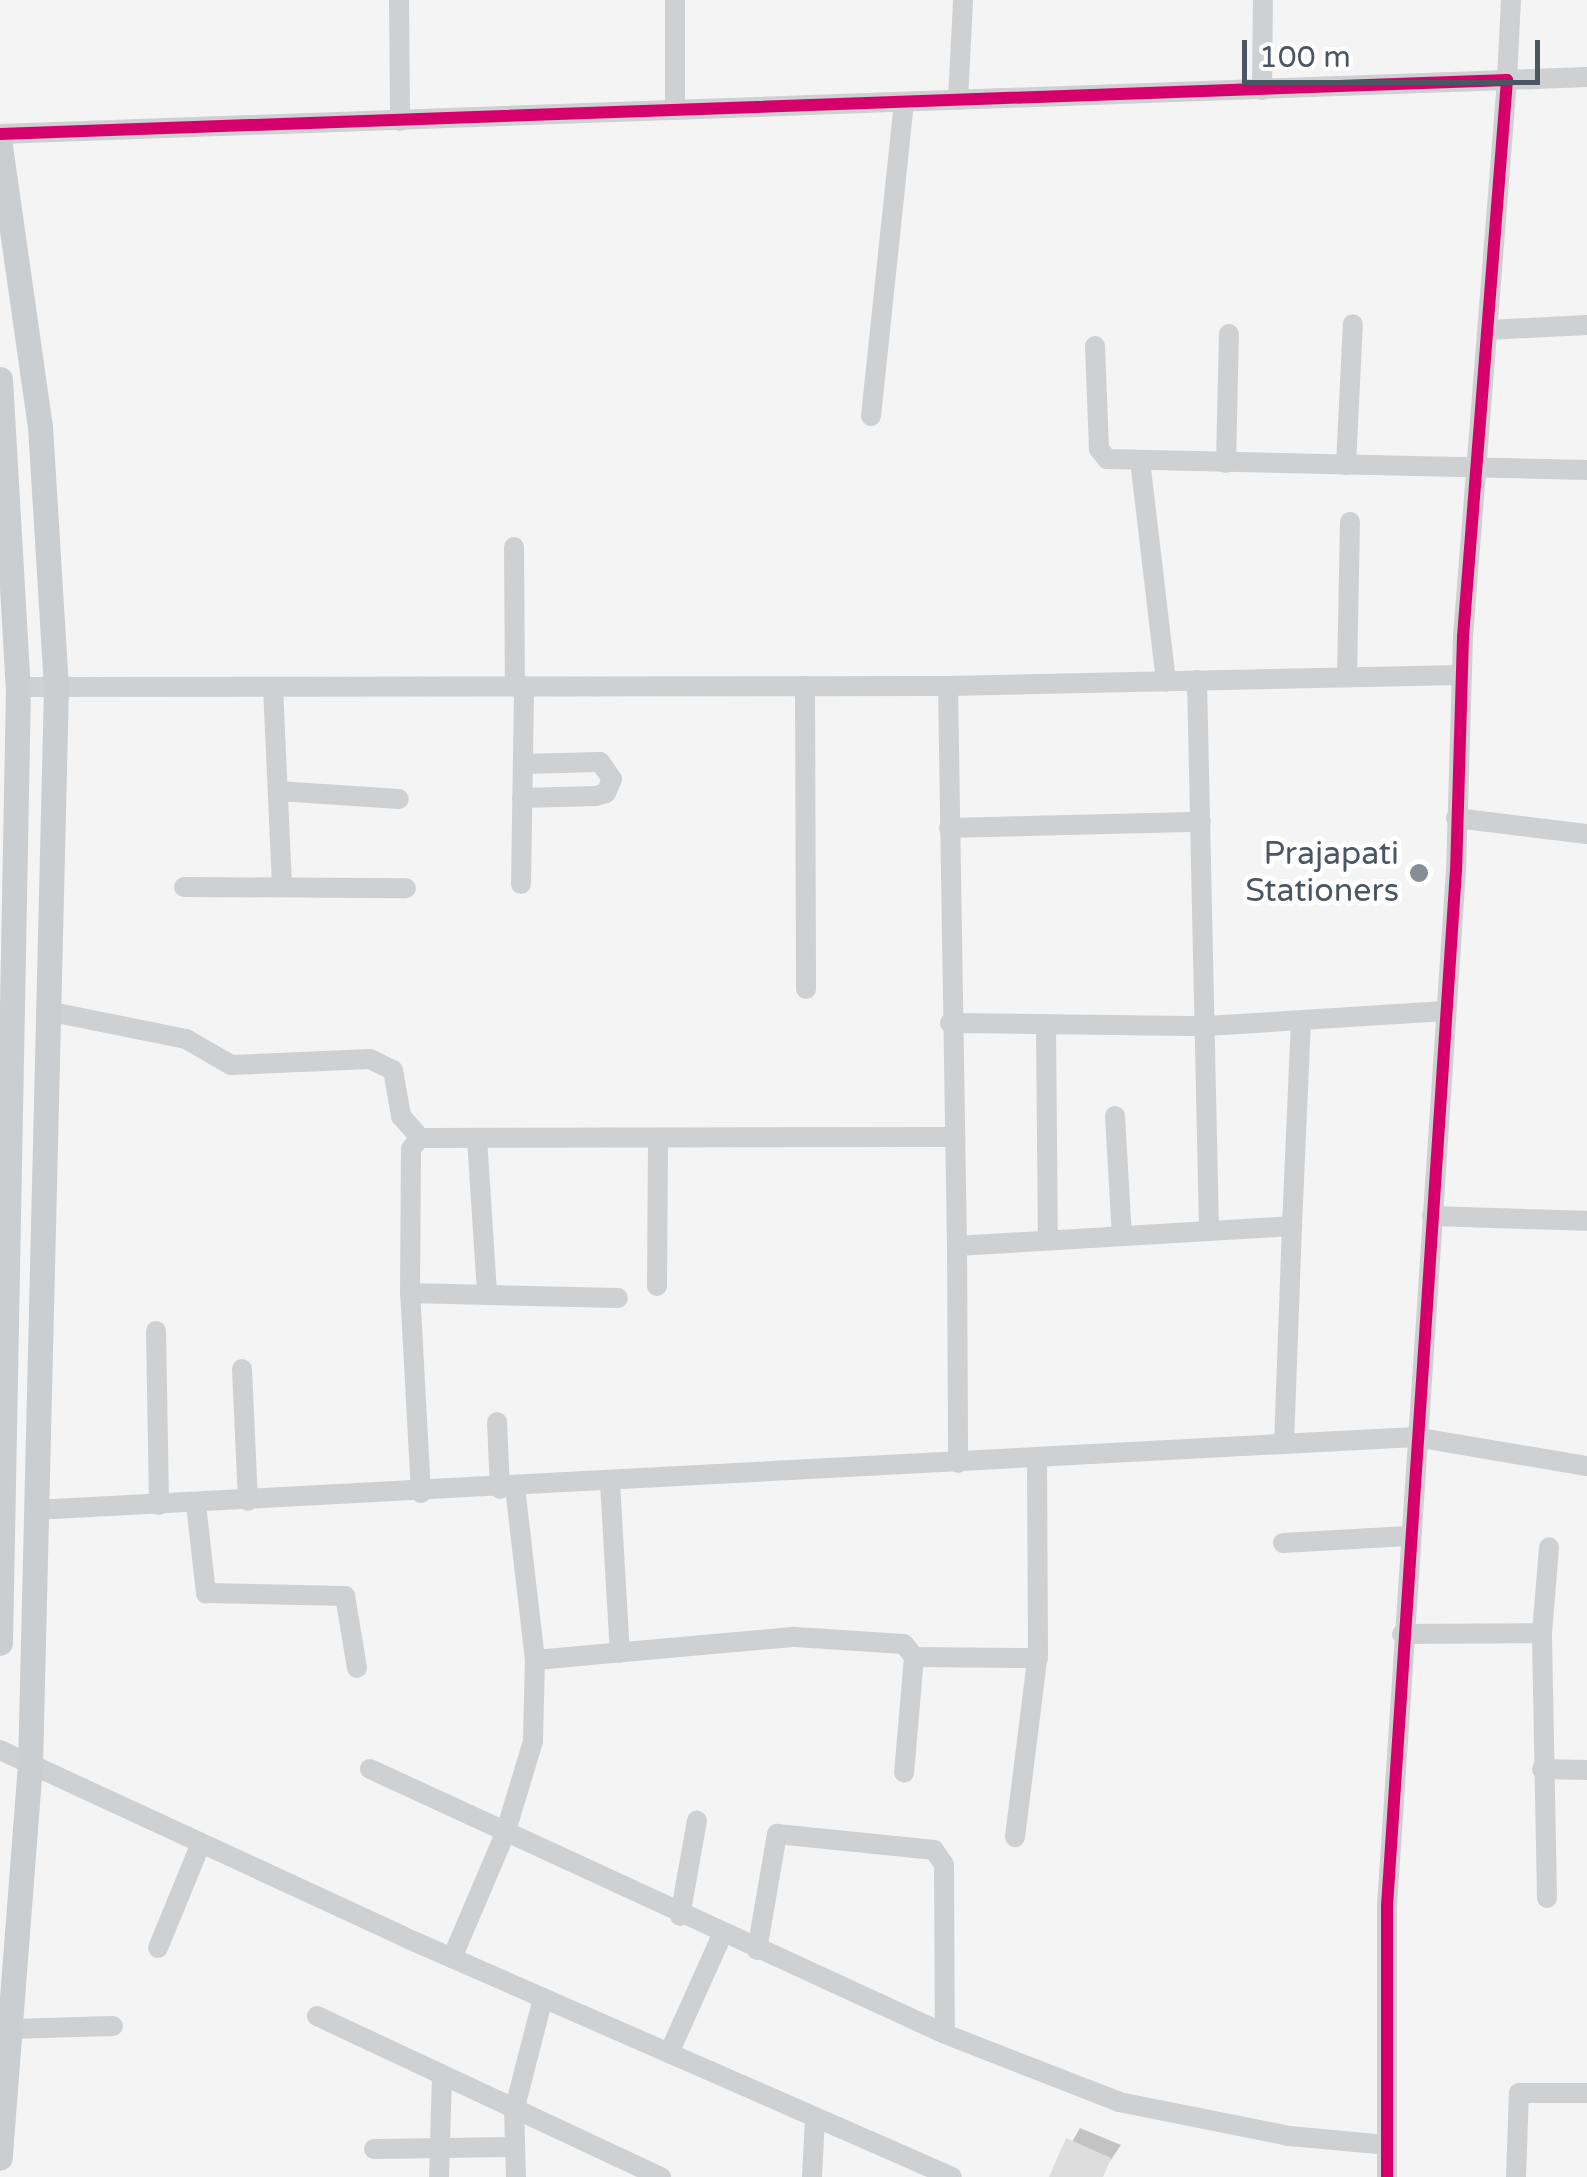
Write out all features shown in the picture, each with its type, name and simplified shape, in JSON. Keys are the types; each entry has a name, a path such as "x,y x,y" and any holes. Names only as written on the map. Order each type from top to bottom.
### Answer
{"main road":[{"path":"0,146 40,426 56,687 30,1764 0,2158"},
{"path":"0,379 18,687 0,1643"},
{"path":"11,1066 46,1068"}],"street":[{"path":"399,0 400,121"},
{"path":"675,0 676,110"},
{"path":"958,100 963,0"},
{"path":"1262,90 1263,0"},
{"path":"1386,2177 1387,1906 1402,1634 1446,1012 1462,675 1511,0"},
{"path":"0,134 1587,77"},
{"path":"872,416 904,102"},
{"path":"1346,465 1353,324"},
{"path":"1488,330 1587,325"},
{"path":"1226,463 1228,334"},
{"path":"1095,346 1098,449 1107,459 1587,470"},
{"path":"1140,460 1166,681"},
{"path":"1347,678 1350,522"},
{"path":"514,547 523,764 521,884"},
{"path":"18,687 948,686 1462,675"},
{"path":"1196,680 1207,1026 1208,1231"},
{"path":"273,686 282,887"},
{"path":"805,686 806,988"},
{"path":"948,686 958,1462"},
{"path":"522,798 596,796 606,793 612,779 600,762 523,764"},
{"path":"278,792 398,799"},
{"path":"1456,818 1587,834"},
{"path":"949,828 1201,822"},
{"path":"184,887 406,888"},
{"path":"47,1012 186,1039 231,1065 370,1059 394,1070 401,1116 420,1138 658,1141 954,1137"},
{"path":"950,1024 1207,1026 1446,1012"},
{"path":"1284,1444 1301,1021"},
{"path":"1046,1024 1048,1240"},
{"path":"1116,1116 1122,1236"},
{"path":"420,1138 411,1150 410,1292 421,1493"},
{"path":"477,1138 487,1294"},
{"path":"656,1286 658,1141"},
{"path":"1432,1216 1587,1220"},
{"path":"958,1246 1292,1226"},
{"path":"410,1292 618,1298"},
{"path":"156,1332 159,1505"},
{"path":"242,1369 248,1501"},
{"path":"452,1958 505,1834 532,1741 535,1660 497,1422"},
{"path":"35,1510 421,1493 1415,1436 1587,1466"},
{"path":"1015,1837 1038,1658 1036,1458"},
{"path":"610,1482 620,1653"},
{"path":"196,1504 206,1594 346,1596 357,1668"},
{"path":"1283,1543 1408,1536"},
{"path":"1548,1898 1542,1769 1542,1633 1549,1546"},
{"path":"1402,1634 1542,1633"},
{"path":"535,1660 838,1637 904,1644 914,1657 904,1774"},
{"path":"914,1657 1038,1658"},
{"path":"0,1750 452,1958 952,2177"},
{"path":"370,1768 680,1916 945,2034 1138,2108 1289,2136 1388,2145"},
{"path":"1542,1769 1587,1770"},
{"path":"680,1916 697,1821"},
{"path":"757,1950 778,1834 934,1850 944,1865 945,2034"},
{"path":"158,1948 201,1843"},
{"path":"669,2054 722,1935"},
{"path":"516,2177 514,2111 542,1998"},
{"path":"317,2016 661,2177"},
{"path":"10,2029 112,2026"},
{"path":"439,2177 442,2076"},
{"path":"1516,2177 1519,2094 1587,2093"},
{"path":"812,2177 814,2118"},
{"path":"374,2149 515,2147"}],"building":[{"path":"1066,2138 1111,2158 1103,2177 1049,2177"}],"cycle path":[{"path":"0,134 1507,80 1463,637 1456,870 1387,1906 1387,2177"}],"place":[{"name":"Prajapati Stationers","path":"1419,873"}]}
